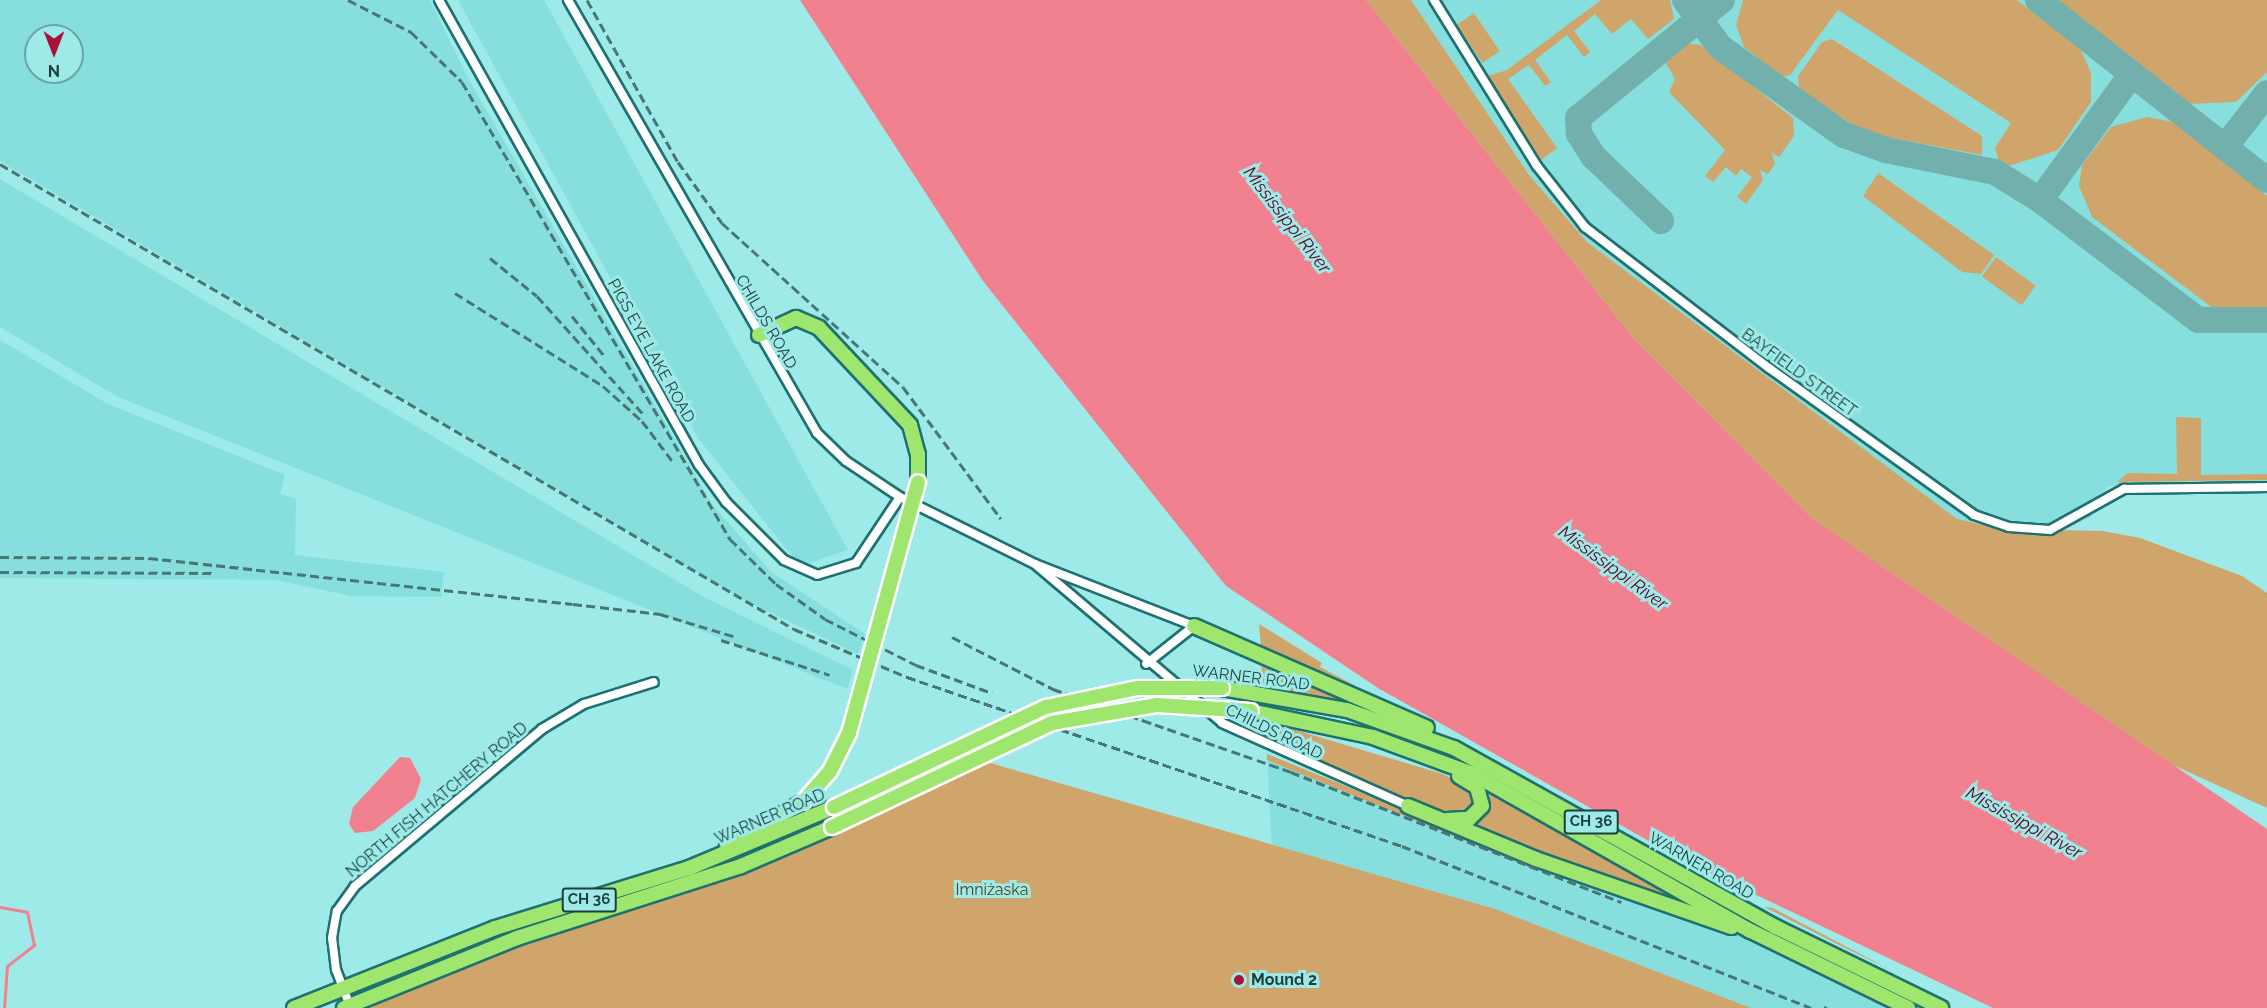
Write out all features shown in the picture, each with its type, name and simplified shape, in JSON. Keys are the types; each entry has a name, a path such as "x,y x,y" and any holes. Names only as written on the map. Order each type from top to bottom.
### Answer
{"highway":[{"path":"689,868 803,802 830,771 849,733 918,482 918,454 910,425 819,328 796,318 759,335"},
{"path":"1194,626 1390,710 1512,777"},
{"name":"WARNER ROAD","path":"294,1008 495,928 689,868 834,807 1046,707 1138,688 1221,688 1369,716 1512,777 1757,917 1941,1008"},
{"name":"WARNER ROAD","path":"347,1007 517,938 741,866 832,827 1052,723 1157,705 1251,711 1393,743 1513,794 1790,951 1908,1008"},
{"path":"1393,743 1473,784 1482,801 1477,814 1459,822 1408,806"},
{"path":"1408,806 1536,859 1790,951"}],"street":[{"name":"PIGS EYE LAKE ROAD","path":"439,0 699,465 726,502 789,564 817,575 856,562 900,497"},
{"name":"CHILDS ROAD","path":"568,0 817,433 846,461 900,497 1035,564 1194,626"},
{"name":"BAYFIELD STREET","path":"1434,0 1542,173 1585,227 1974,515 2009,527 2050,530 2124,489 2267,487"},
{"name":"CHILDS ROAD","path":"1035,564 1146,664 1198,707 1254,741 1408,806"},
{"path":"1146,664 1194,626"},
{"name":"NORTH FISH HATCHERY ROAD","path":"347,1007 332,955 333,925 355,886 542,729 584,704 654,682"}],"shaded area":[{"path":"0,0 430,0 468,78 712,504 770,571 865,634 858,654 746,601 0,161"},
{"path":"458,0 544,0 848,550 800,566 698,438"},
{"path":"1411,0 2267,0 2267,482 2108,486 2091,517 2063,530 2002,529 1957,519 1587,242 1529,175"},
{"path":"0,179 702,596 853,670 847,689 118,397 0,327"},
{"path":"0,340 108,404 285,475 280,494 296,499 295,555 444,572 441,597 351,596 276,580 0,578"},
{"path":"1267,754 1530,861 1726,930 1894,1008 1744,1008 1272,850"}],"green space":[{"path":"1366,0 1411,0 1529,175 1587,242 1957,519 2002,529 2103,531 2140,538 2242,576 2267,593 2267,808 2171,764 1813,519 1635,340"},
{"path":"1601,0 1670,0 1674,19 1648,39 1631,19 1612,34 1595,14 1574,31 1590,52 1584,57 1567,35 1535,60 1551,82 1545,86 1529,65 1508,79 1557,148 1541,160 1488,76 1507,70"},
{"path":"1743,0 2017,0 2080,48 2091,73 2091,102 2058,150 2009,166 1999,162 1995,148 2011,123 1838,10 1790,75 1782,77 1744,47 1736,25"},
{"path":"2052,0 2267,0 2267,72 2236,102 2188,104"},
{"path":"1474,13 1500,51 1482,63 1457,25"},
{"path":"1832,39 1982,136 1982,155 1866,133 1799,90 1798,76 1822,42"},
{"path":"1685,43 1701,45 1793,118 1794,136 1779,157 1772,153 1775,164 1768,174 1760,170 1763,180 1746,204 1737,197 1752,177 1741,169 1736,176 1726,167 1713,182 1705,176 1725,150 1669,92 1675,79 1666,63"},
{"path":"2147,117 2174,122 2267,196 2267,308 2214,309 2092,217 2079,186 2082,165 2111,127"},
{"path":"1878,173 1994,255 1981,274 1962,272 1863,196"},
{"path":"1996,257 2036,286 2022,305 1982,276"},
{"path":"2176,417 2201,418 2201,475 2267,474 2267,480 2117,482 2128,473 2177,474"},
{"path":"1259,624 1322,663 1320,667 1356,686 1261,647"},
{"path":"1261,660 1361,706 1263,685"},
{"path":"1265,721 1443,774 1471,788 1474,806 1455,816 1401,796 1266,740"},
{"path":"1267,754 1519,857 1618,894 1497,854 1267,760"},
{"name":"Imniżaska","path":"987,762 1495,909 1751,1008 356,1008 519,943 721,880 838,832"},
{"path":"1490,794 1524,808 1688,902 1686,906 1469,826 1485,815"},
{"path":"1764,907 1773,908 1889,969 1841,946"},
{"path":"1769,914 1839,949 1962,1008 1766,915"}],"water":[{"name":"Mississippi River","path":"800,0 1366,0 1635,340 1813,519 2267,829 2267,1008 1993,1008 1679,858 1378,688 1226,586 983,281"},
{"path":"400,757 410,758 421,779 415,798 373,831 355,833 349,824 353,807"}],"waterway":[{"path":"0,907 27,912 34,945 7,966 4,1008"}],"taxiway":[{"path":"1685,0 1720,47 1844,135 1886,150 1995,172 2040,200 2198,320 2267,320"},
{"path":"1661,221 1593,156 1579,134 1578,118 1722,0"},
{"path":"2038,0 2267,180"},
{"path":"2040,200 2132,74"},
{"path":"2225,147 2267,93"}],"railway":[{"path":"348,0 411,32 462,82 730,539 776,584 825,619 916,665 992,693"},
{"path":"587,0 678,162 722,223 903,387 1001,519"},
{"path":"0,164 794,629 907,677 1402,846 1811,1008"},
{"path":"490,258 537,296 645,416"},
{"path":"455,293 603,386 642,421 673,462"},
{"path":"572,316 606,358"},
{"path":"0,557 149,558 573,604 660,614 736,637"},
{"path":"0,572 213,573"},
{"path":"952,637 1053,689 1291,772 1621,902"},
{"path":"721,640 830,675"}],"place":[{"name":"Mound 2","path":"1239,980"}]}
